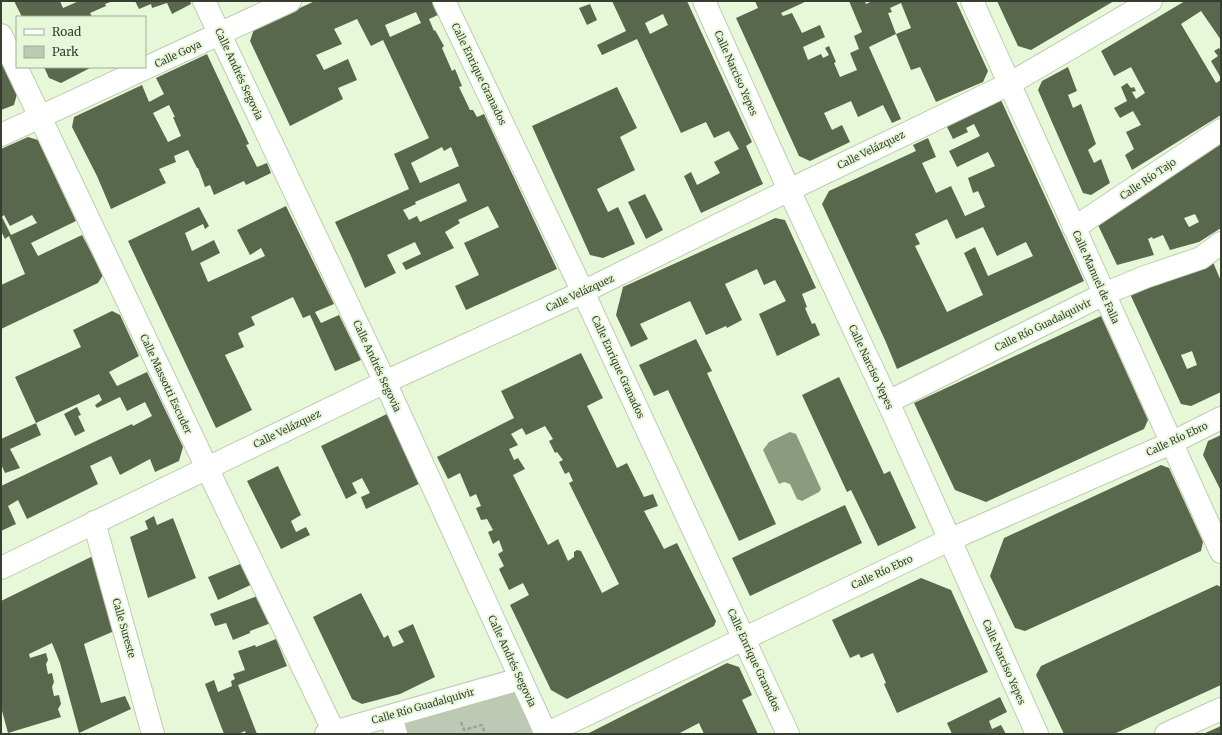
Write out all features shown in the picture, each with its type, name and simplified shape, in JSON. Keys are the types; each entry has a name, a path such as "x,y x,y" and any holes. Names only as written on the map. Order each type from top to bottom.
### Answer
{"street":[{"name":"Calle Andrés Segovia","path":"204,1 385,382 546,734"},
{"name":"Calle Goya","path":"1,135 290,1"},
{"name":"Calle Enrique Granados","path":"444,1 583,292 788,734"},
{"name":"Calle Narciso Yepes","path":"704,1 789,190 888,402 1037,734"},
{"name":"Calle Manuel de Falla","path":"972,1 1221,552"},
{"name":"Calle Velázquez","path":"1,568 385,382 583,292 789,190 1009,84 1151,1"},
{"name":"Calle Massotti Escuder","path":"1,35 16,68"},
{"name":"Calle Massotti Escuder","path":"16,68 330,733"},
{"name":"Calle Río Tajo","path":"1074,228 1221,130"},
{"name":"Calle Río Guadalquivir","path":"888,402 1104,294 1145,276 1201,258 1221,243"},
{"name":"Calle Río Ebro","path":"546,734 949,540 1171,443 1221,418"},
{"name":"Calle Sureste","path":"94,522 153,734"},
{"name":"Calle Río Guadalquivir","path":"330,733 394,725 520,678"},
{"path":"1166,734 1221,709"}],"green space":[{"path":"520,679 546,734 396,734 391,716"}],"shaded area":[{"path":"790,432 796,434 821,489 819,492 802,501 797,499 790,484 784,482 779,484 763,450 769,442"}],"building":[{"path":"14,1 60,1 63,8 79,1 113,1 90,13 92,16 22,16"},
{"path":"135,1 190,1 191,4 172,14 167,3 152,8 151,4 139,9"},
{"path":"315,1 432,1 438,15 429,19 434,31 435,30 444,46 442,48 452,71 455,69 462,86 459,87 470,110 473,110 477,117 484,114 557,269 466,310 455,286 479,275 464,243 499,227 488,206 458,220 460,223 445,232 454,248 406,270 402,263 421,254 415,242 387,255 396,273 365,288 335,222 409,189 394,154 429,138 383,40 371,46 357,19 334,29 342,44 316,55 324,70 348,59 357,80 338,88 343,99 290,126 250,41 254,29","holes":["416,12 421,23 390,37 385,25","442,147 444,151 451,147 459,166 420,183 411,163","459,183 467,201 420,222 417,216 409,220 403,210 416,204 415,202"]},
{"path":"612,1 687,1 752,142 746,146 763,184 701,213 684,176 691,172 697,185 720,173 714,162 739,149 729,131 714,138 706,122 681,133 637,39 602,55 597,45 626,31","holes":["663,14 668,25 650,34 645,23"]},
{"path":"755,1 807,1 781,13 783,16 792,13 802,33 820,25 825,37 803,47 808,60 821,54 823,58 829,55 825,48 829,46 836,62 834,63 840,77 857,70 850,53 859,49 854,36 862,32 849,1 865,1 866,4 872,1 956,1 988,71 983,82 936,102 920,67 911,70 896,34 869,47 901,119 892,123 883,105 858,117 851,101 824,113 832,130 842,125 850,142 810,161 799,156 736,18 758,8","holes":["901,3 911,28 896,34 888,13 892,12 890,8"]},
{"path":"997,1 1114,1 1031,50 1018,46"},
{"path":"1185,1 1221,1 1221,40 1201,11 1181,24 1216,83 1221,80 1221,115 1132,170 1125,155 1134,149 1126,132 1141,125 1133,111 1120,118 1114,108 1127,101 1121,87 1127,83 1131,88 1134,87 1136,91 1132,92 1136,99 1145,93 1131,67 1114,76 1101,51"},
{"path":"590,4 597,20 587,25 579,8"},
{"path":"1219,48 1221,51 1221,78 1211,61 1218,56 1214,51"},
{"path":"207,54 249,144 246,145 257,167 267,163 271,173 246,185 244,181 214,195 210,185 205,187 198,168 188,150 174,156 176,162 159,169 166,183 111,209 97,176 72,127 74,117 142,85 149,102 164,94 156,78","holes":["169,105 175,117 173,117 181,136 168,142 153,113"]},
{"path":"1,61 17,94 14,105 1,110"},
{"path":"1068,67 1077,91 1068,95 1073,108 1081,104 1096,144 1088,150 1094,163 1101,159 1110,183 1091,195 1083,193 1038,90 1042,81"},
{"path":"44,68 90,68 61,83 49,78"},
{"path":"617,87 637,128 620,137 635,170 597,189 608,212 618,207 635,244 603,258 590,255 532,126"},
{"path":"1001,100 1084,281 897,369 822,204 829,191 916,151 913,145 928,138 936,157 922,163 936,193 951,186 965,216 985,207 978,191 973,193 968,178 995,166 988,152 957,167 949,151 980,136 974,124 966,128 968,132 953,139 943,119","holes":["947,219 956,239 983,227 997,256 1026,242 1033,256 988,276 975,247 964,253 983,295 947,312 915,246 920,244 915,234"]},
{"path":"28,137 38,140 76,221 31,243 38,256 82,235 103,275 98,283 1,329 1,285 25,274 9,236 5,239 1,231 1,149","holes":["4,215 10,226 32,215 37,223 11,235 2,217"]},
{"path":"1221,138 1221,228 1199,242 1170,250 1163,235 1153,239 1152,237 1148,239 1154,255 1117,265 1098,225","holes":["1195,214 1199,222 1189,227 1184,218"]},
{"path":"645,194 663,230 646,239 628,202"},
{"path":"286,206 334,304 315,312 321,323 339,315 361,360 335,371 310,315 303,318 293,297 251,317 255,325 238,333 244,347 225,355 252,410 216,428 128,241 199,207 209,226 205,229 203,224 185,233 192,251 214,240 220,253 200,263 208,282 265,256 261,248 250,255 237,230"},
{"path":"775,218 785,220 816,288 802,294 807,307 805,308 812,324 815,323 820,335 777,356 759,314 786,301 775,280 764,285 757,269 725,284 742,320 727,328 726,326 706,335 690,301 640,324 648,339 631,347 616,315 623,287"},
{"path":"1212,260 1221,281 1221,392 1191,406 1181,404 1130,294","holes":["1192,351 1197,365 1187,369 1181,355"]},
{"path":"112,311 120,315 139,356 109,372 117,386 147,372 183,447 179,461 155,472 150,459 120,475 111,456 90,466 98,484 27,519 18,500 8,506 16,524 1,531 1,486 152,416 145,402 127,411 120,397 97,408 95,405 102,400 99,394 36,423 15,377 81,347 73,330"},
{"path":"1101,316 1148,420 1144,429 986,502 955,490 914,403"},
{"path":"696,339 712,371 707,373 776,524 739,541 668,390 654,396 639,365"},
{"path":"581,353 603,398 587,406 617,468 627,463 644,497 653,494 658,506 644,511 664,549 677,543 716,621 714,626 567,699 551,690 510,605 529,595 523,583 509,590 499,569 504,566 498,554 503,551 499,540 493,544 488,532 493,530 487,519 481,520 476,508 481,506 476,494 470,497 460,473 448,479 437,457 514,418 501,391","holes":["545,426 553,439 549,441 555,453 557,452 563,460 559,462 565,474 569,472 573,481 569,483 619,584 602,593 581,551 577,550 574,552 574,557 568,561 558,539 548,545 513,475 525,469 518,458 514,460 509,449 518,445 511,434 522,428 526,435"]},
{"path":"839,377 884,474 890,471 916,528 878,546 851,490 847,492 802,395"},
{"path":"77,407 81,415 78,416 85,431 75,436 64,414"},
{"path":"389,413 421,483 366,509 361,497 370,493 362,478 352,483 357,493 346,499 321,446"},
{"path":"36,423 41,435 10,449 20,468 5,473 1,464 1,439"},
{"path":"1221,435 1221,491 1203,455 1208,441"},
{"path":"1161,465 1169,468 1203,542 1201,551 1025,631 1015,628 990,576 1004,538"},
{"path":"278,466 301,515 291,521 296,532 306,527 310,535 281,549 247,481"},
{"path":"845,505 862,543 750,596 732,558"},
{"path":"154,516 157,525 173,518 196,578 148,598 130,537 148,529 145,521"},
{"path":"97,554 119,629 84,644 101,703 125,696 131,709 79,733 60,663 52,643 29,654 30,658 46,653 48,660 46,664 48,674 52,673 54,682 52,687 54,696 59,695 61,704 58,709 61,717 8,733 1,707 1,601"},
{"path":"245,562 257,582 218,600 208,577"},
{"path":"921,578 951,590 988,672 897,713 884,684 886,683 873,653 861,658 859,654 850,658 832,620"},
{"path":"1217,585 1221,587 1221,685 1114,734 1064,734 1036,675 1041,666"},
{"path":"361,593 384,638 388,635 393,647 404,642 398,631 413,624 435,677 400,694 362,704 352,699 313,617"},
{"path":"260,595 271,623 250,631 250,633 233,640 226,623 215,626 210,614"},
{"path":"276,639 287,666 238,685 257,734 246,734 245,731 238,734 224,734 205,684 214,680 218,692 232,686 231,681 235,679 233,674 245,670 238,651 255,645 256,647"},
{"path":"727,663 739,667 752,695 742,700 758,734 704,734 699,723 678,734 587,734"},
{"path":"1000,697 1007,712 989,721 992,729 1001,725 1006,734 952,734 947,723"},
{"path":"1221,726 1221,734 1203,734"}]}
